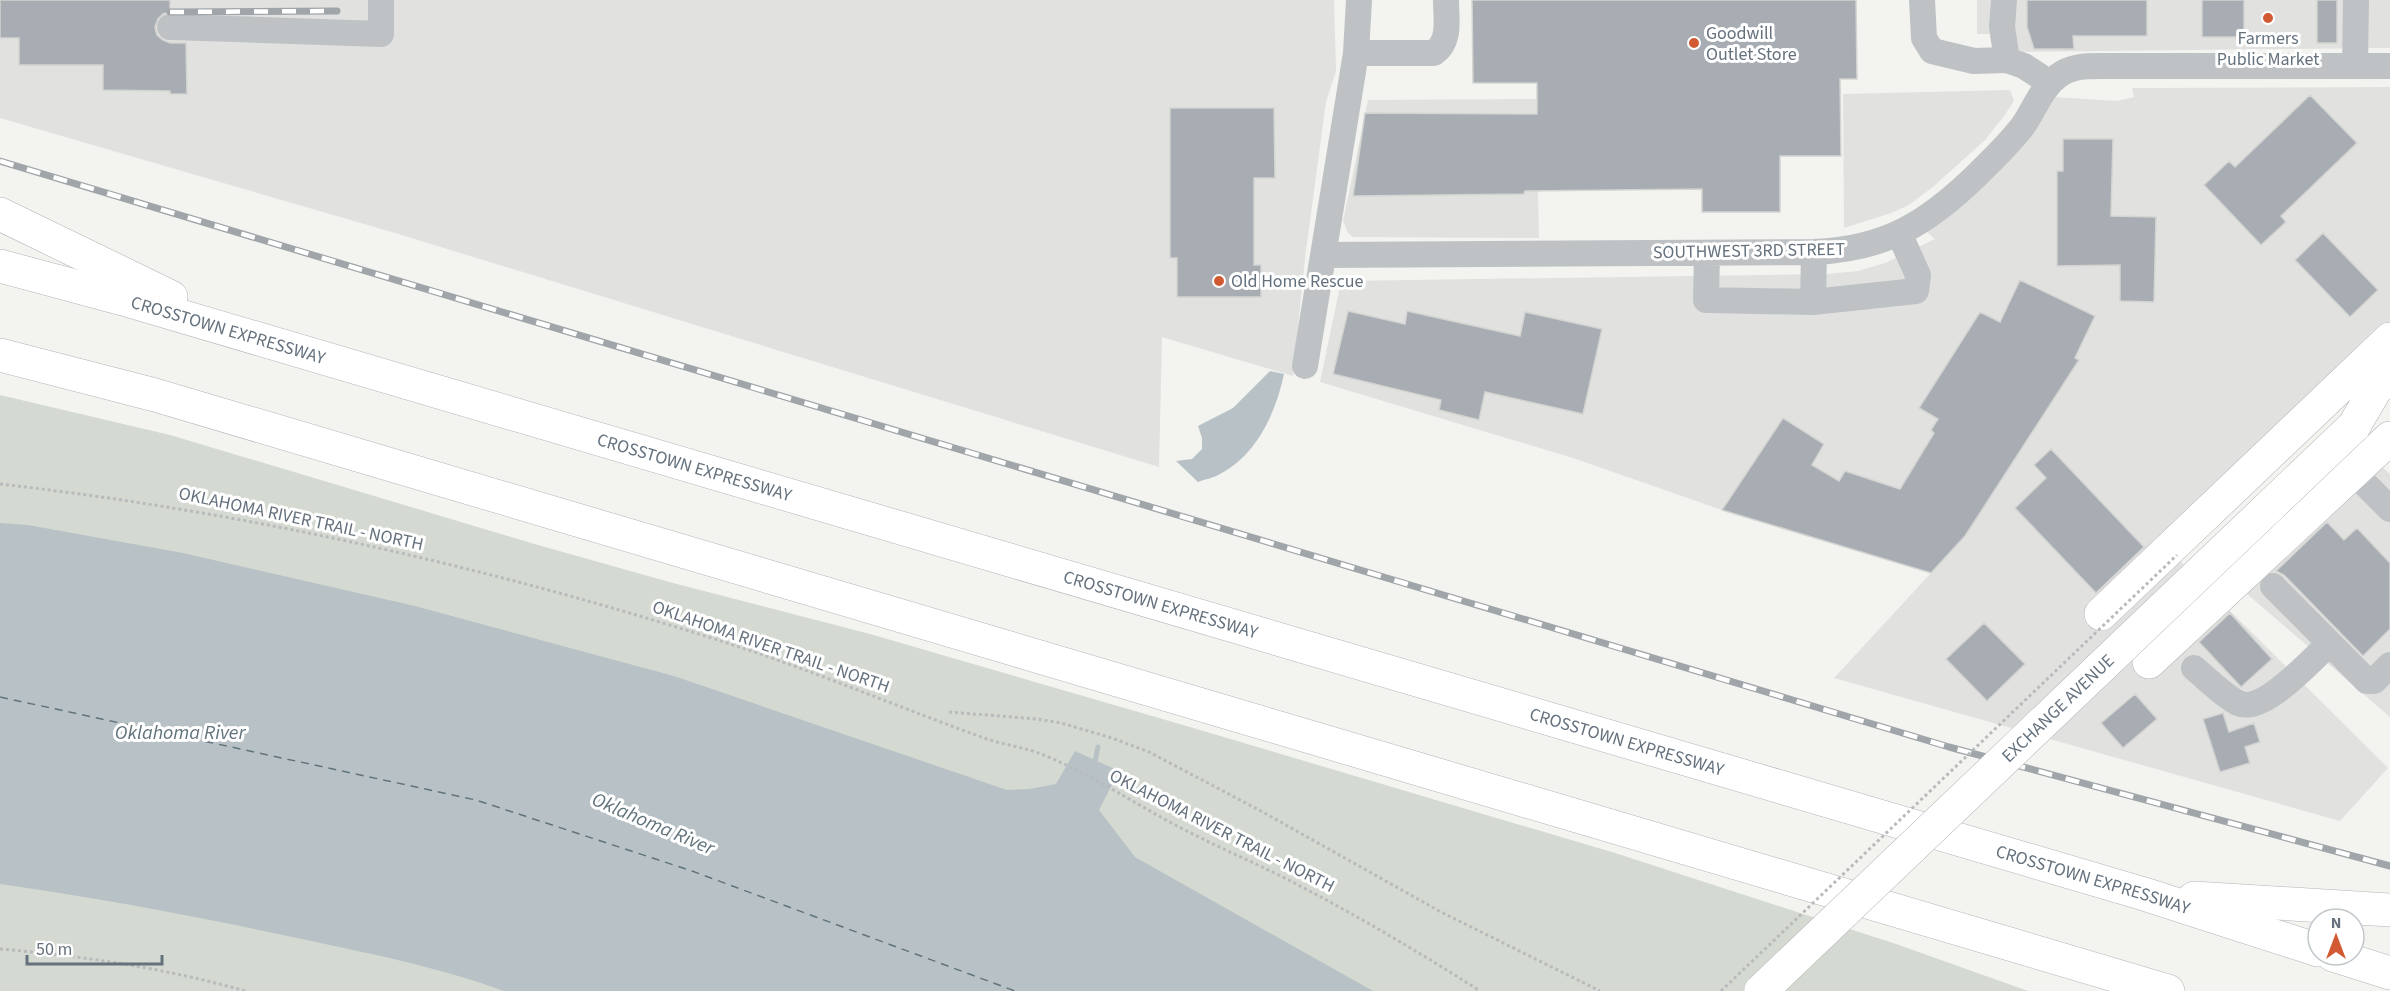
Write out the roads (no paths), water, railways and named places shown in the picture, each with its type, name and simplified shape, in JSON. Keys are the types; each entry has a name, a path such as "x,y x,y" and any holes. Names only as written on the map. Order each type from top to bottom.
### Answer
{"main road":[{"path":"0,214 256,339"},
{"name":"CROSSTOWN EXPRESSWAY","path":"0,266 256,339 2144,894 2306,946"},
{"path":"2101,614 2390,339"},
{"path":"0,355 154,395 2168,991"},
{"path":"0,374 154,395"},
{"name":"EXCHANGE AVENUE","path":"1761,991 2354,426 2375,390 2390,375"},
{"name":"EXCHANGE AVENUE","path":"2354,426 2390,408"},
{"path":"2150,662 2390,438"},
{"path":"2144,894 2390,910"},
{"path":"1895,909 2094,991"},
{"path":"2366,965 2390,973"}],"street":[{"path":"171,27 381,34 381,0"},
{"path":"1305,366 1356,53 1359,0"},
{"path":"1356,53 1434,53 1441,48 1446,38 1446,0"},
{"path":"1922,0 1924,38 1932,51 1974,61 2007,60 2024,66 2050,83"},
{"path":"2004,0 2002,27 2007,60"},
{"path":"2355,66 2356,0"},
{"name":"SOUTHWEST 3RD STREET","path":"1323,255 1814,252 1858,248 1899,233 1927,219 1944,206 1999,154 2024,125 2050,83 2068,70 2088,66 2390,66"},
{"path":"1707,253 1706,300 1814,302 1916,291 1918,275 1899,233"},
{"path":"1814,252 1814,302"},
{"path":"2353,472 2390,509"},
{"path":"2273,586 2370,682 2390,665"},
{"path":"2101,614 2150,662"},
{"path":"2194,668 2239,704 2252,704 2268,699 2330,644"}],"water":[{"path":"1270,371 1284,374 1276,403 1263,431 1244,456 1233,466 1218,475 1198,482 1176,461 1192,459 1202,449 1202,438 1198,426 1233,408"},
{"name":"Oklahoma River","path":"0,523 28,525 183,553 415,606 674,676 1007,790 1056,784 1075,751 1119,771 1099,810 1135,857 1373,991 504,991 425,967 345,948 146,908 0,884"}],"waterway":[{"path":"1094,766 1098,747"}],"railway":[{"path":"170,12 337,11"},
{"path":"0,161 1949,747 2390,866"}],"place":[{"name":"Farmers Public Market","path":"2268,18"},
{"name":"Goodwill Outlet Store","path":"1694,43"},
{"name":"Old Home Rescue","path":"1219,281"}]}
